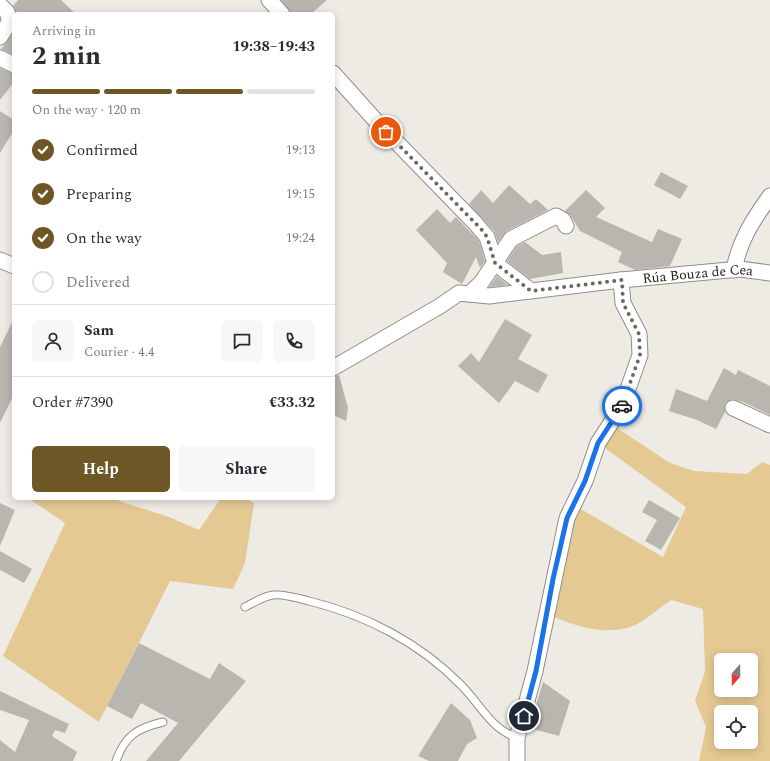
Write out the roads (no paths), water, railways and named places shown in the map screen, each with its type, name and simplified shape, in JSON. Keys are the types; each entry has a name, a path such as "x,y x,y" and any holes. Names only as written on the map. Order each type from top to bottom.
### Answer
{"street":[{"path":"270,0 280,12"},
{"path":"0,6 7,12 10,21 0,37"},
{"path":"0,58 12,64"},
{"path":"335,75 376,121 476,224 487,237 495,263 531,291"},
{"path":"734,270 738,250 758,213 770,196"},
{"path":"469,294 481,283 511,239 556,216 563,220 566,226"},
{"path":"0,260 12,265"},
{"name":"Rúa Bouza de Cea","path":"335,367 440,306 459,293 489,296 622,280 734,270 770,273"},
{"path":"517,761 517,738 536,671 553,579 567,518 585,481 598,443 622,406 640,355 639,334 623,303 622,280"},
{"path":"733,408 770,425"}],"lane":[{"path":"245,607 272,595 299,598 329,606 406,640 438,663 470,695 492,723 506,734 517,738"},
{"path":"116,761 132,733 146,726 163,722"}]}
